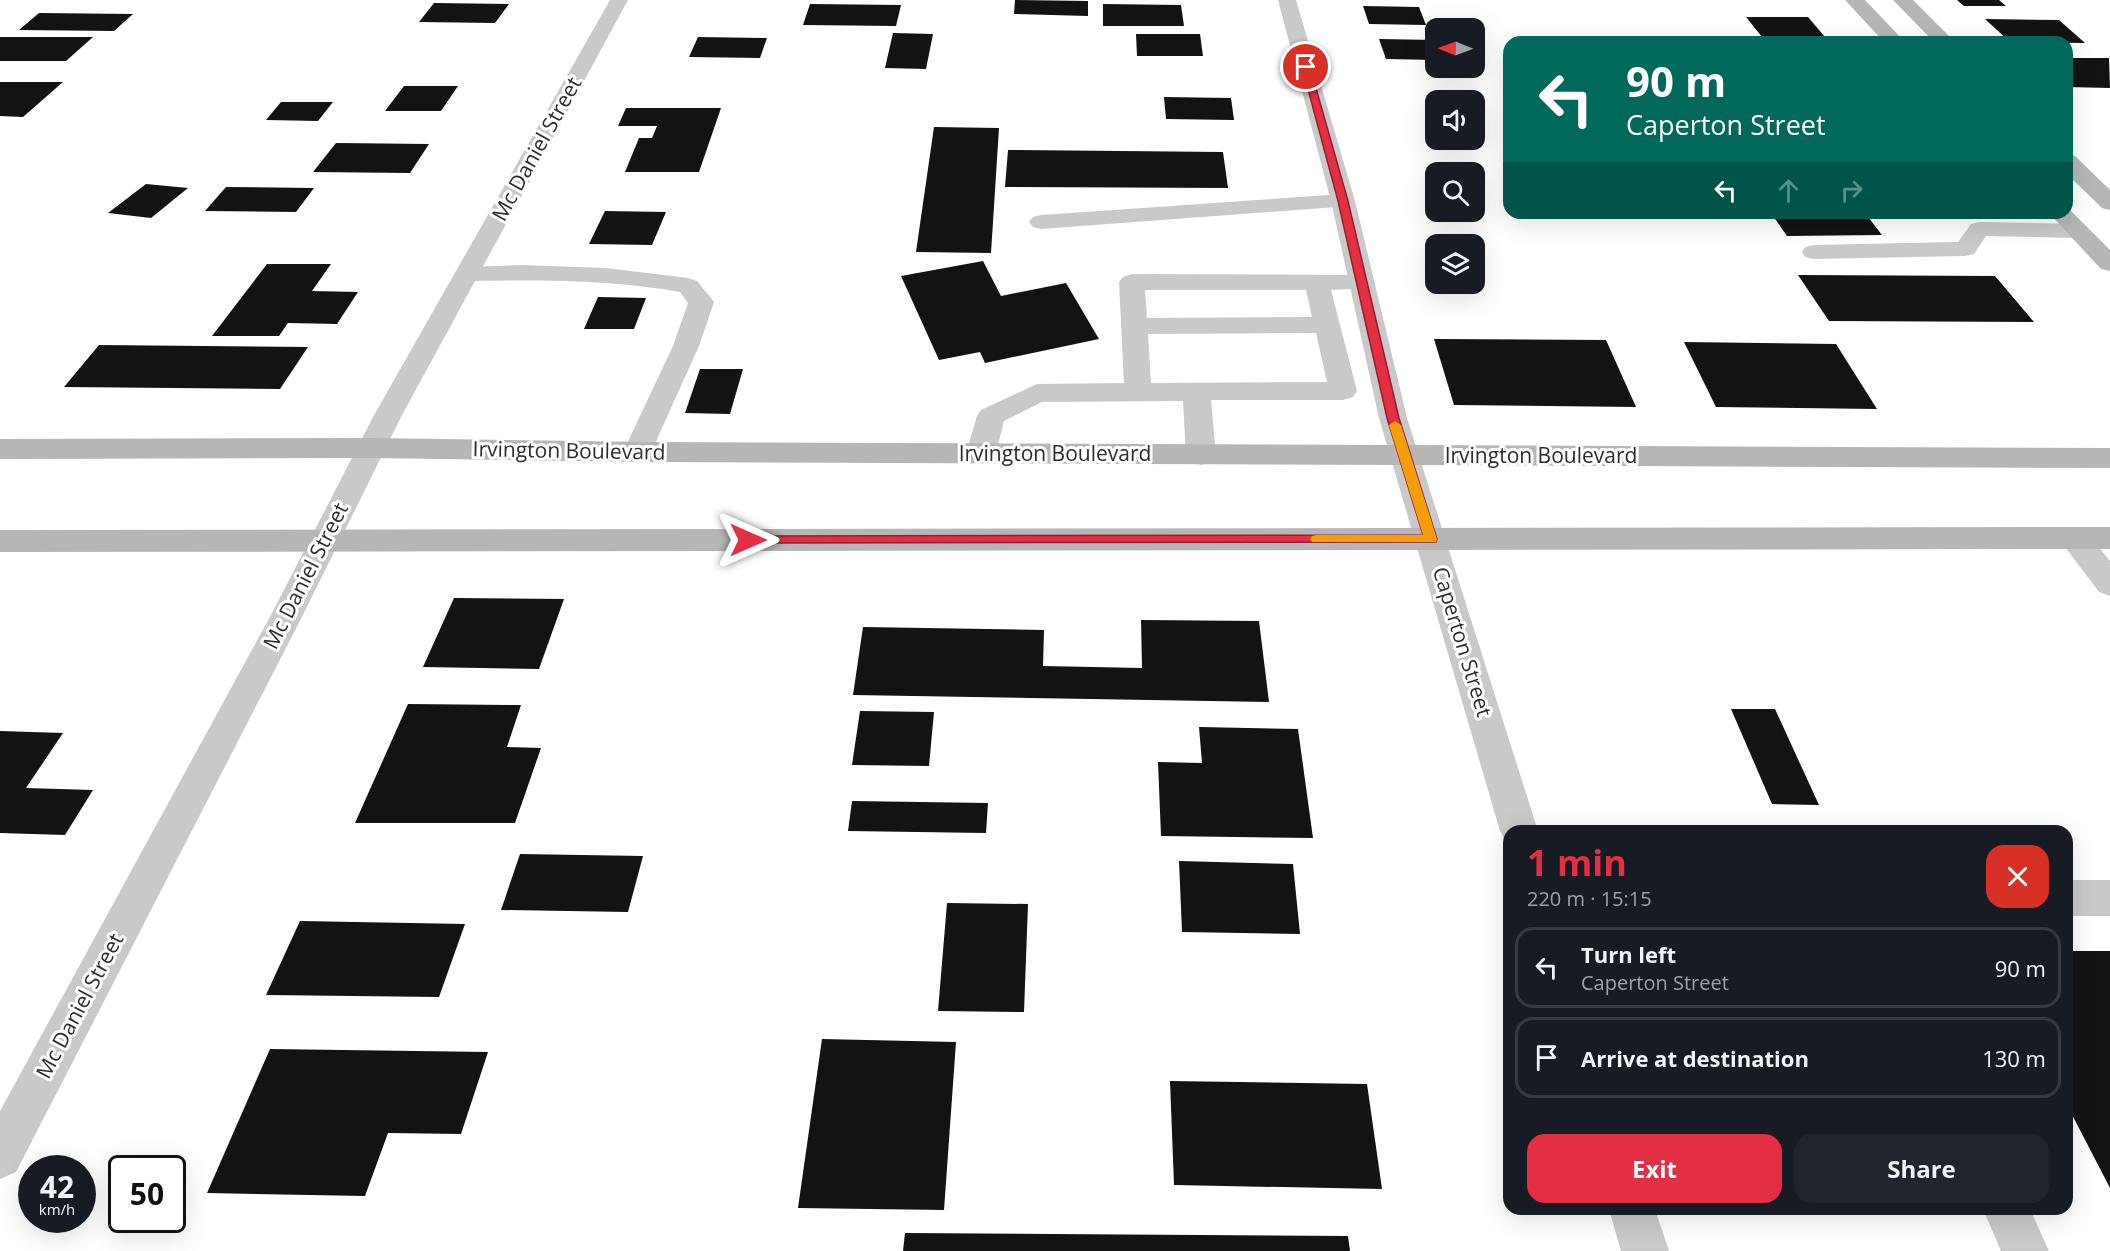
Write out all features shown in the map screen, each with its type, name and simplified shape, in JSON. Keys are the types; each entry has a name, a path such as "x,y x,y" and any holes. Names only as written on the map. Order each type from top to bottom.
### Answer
{"main road":[{"path":"1854,0 1889,36"},
{"path":"1902,0 1939,36"},
{"path":"2073,167 2110,202"},
{"path":"2067,219 2110,264"},
{"name":"Irvington Boulevard","path":"0,449 372,448 638,452 2110,458"},
{"path":"0,541 2110,538"}],"street":[{"name":"Mc Daniel Street","path":"0,1156 372,448 619,0"},
{"name":"Caperton Street","path":"1287,0 1343,201 1393,418 1517,825"},
{"path":"1041,222 1343,201"},
{"path":"1814,252 1965,249 1979,229 2078,231"},
{"path":"467,274 543,272 647,277 688,286 701,302 686,346 638,452"},
{"path":"1138,392 1132,282 1362,283"},
{"path":"981,453 991,417 1037,393 1343,392 1317,283"},
{"path":"1134,326 1328,325"},
{"path":"1196,392 1201,454"},
{"path":"2075,539 2110,584"},
{"path":"2073,898 2110,898"},
{"path":"1634,1215 1645,1251"},
{"path":"2009,1215 2025,1251"}],"building":[{"path":"1015,0 1088,1 1088,16 1014,14"},
{"path":"1957,0 1999,0 2006,6 1964,6"},
{"path":"434,3 509,4 495,23 419,22"},
{"path":"810,4 901,5 896,26 803,25"},
{"path":"1103,4 1181,5 1184,26 1103,26"},
{"path":"1363,6 1419,7 1425,22 1425,25 1369,24"},
{"path":"39,13 133,14 114,31 19,30"},
{"path":"1746,17 1808,17 1824,36 1761,36"},
{"path":"1985,19 2059,20 2085,43 2073,43 2073,36 2003,36"},
{"path":"893,33 933,34 926,69 885,68"},
{"path":"1136,34 1200,34 1203,56 1137,56"},
{"path":"0,37 93,37 66,61 0,61"},
{"path":"698,37 767,38 760,58 689,57"},
{"path":"1379,39 1425,40 1425,60 1386,59"},
{"path":"2073,58 2109,58 2110,88 2073,87"},
{"path":"0,82 63,82 23,117 0,116"},
{"path":"404,86 458,86 441,111 385,111"},
{"path":"1164,97 1231,98 1234,120 1166,119"},
{"path":"281,102 333,102 318,121 266,120"},
{"path":"626,108 721,108 699,172 625,172 639,138 652,138 657,126 618,126"},
{"path":"934,127 999,128 991,253 916,252"},
{"path":"336,143 429,144 410,173 313,172"},
{"path":"1008,150 1223,152 1228,188 1005,187"},
{"path":"146,184 188,188 151,218 108,213"},
{"path":"226,187 314,188 296,212 205,211"},
{"path":"605,211 666,212 652,245 589,244"},
{"path":"1775,219 1870,219 1882,235 1787,236"},
{"path":"983,261 1001,296 1066,283 1099,339 985,363 980,352 939,360 901,276"},
{"path":"267,264 331,264 312,291 358,292 337,324 288,323 279,336 212,336"},
{"path":"1798,275 1995,276 2034,322 1829,321"},
{"path":"598,297 646,298 634,329 584,329"},
{"path":"1434,339 1606,340 1636,407 1454,405"},
{"path":"1684,342 1836,344 1877,409 1716,407"},
{"path":"99,345 308,347 280,389 64,387"},
{"path":"700,369 743,369 730,414 685,413"},
{"path":"454,598 564,599 539,669 423,667"},
{"path":"1141,620 1259,621 1269,702 853,695 863,627 1044,630 1043,666 1142,668"},
{"path":"408,704 521,705 507,747 541,748 515,823 355,823"},
{"path":"1731,709 1775,709 1819,805 1772,804"},
{"path":"860,711 934,712 929,766 852,765"},
{"path":"1199,727 1298,729 1313,838 1161,836 1158,762 1202,763"},
{"path":"0,731 63,733 26,788 93,790 65,835 0,833"},
{"path":"852,801 988,803 986,833 848,831"},
{"path":"520,854 643,856 628,912 501,910"},
{"path":"1179,861 1293,864 1300,934 1182,932"},
{"path":"947,903 1028,904 1024,1012 938,1011"},
{"path":"300,921 465,924 439,997 266,995"},
{"path":"2073,951 2110,951 2110,1188 2073,1117"},
{"path":"822,1039 956,1042 944,1210 798,1208"},
{"path":"270,1049 488,1052 461,1134 388,1133 365,1196 207,1193"},
{"path":"1170,1081 1367,1084 1382,1189 1174,1185"},
{"path":"905,1233 1348,1236 1350,1251 903,1251"}],"slow traffic":[{"path":"1316,539 1431,539 1395,425"}],"route":[{"path":"748,540 1431,539 1393,418 1343,201 1306,67"}]}
